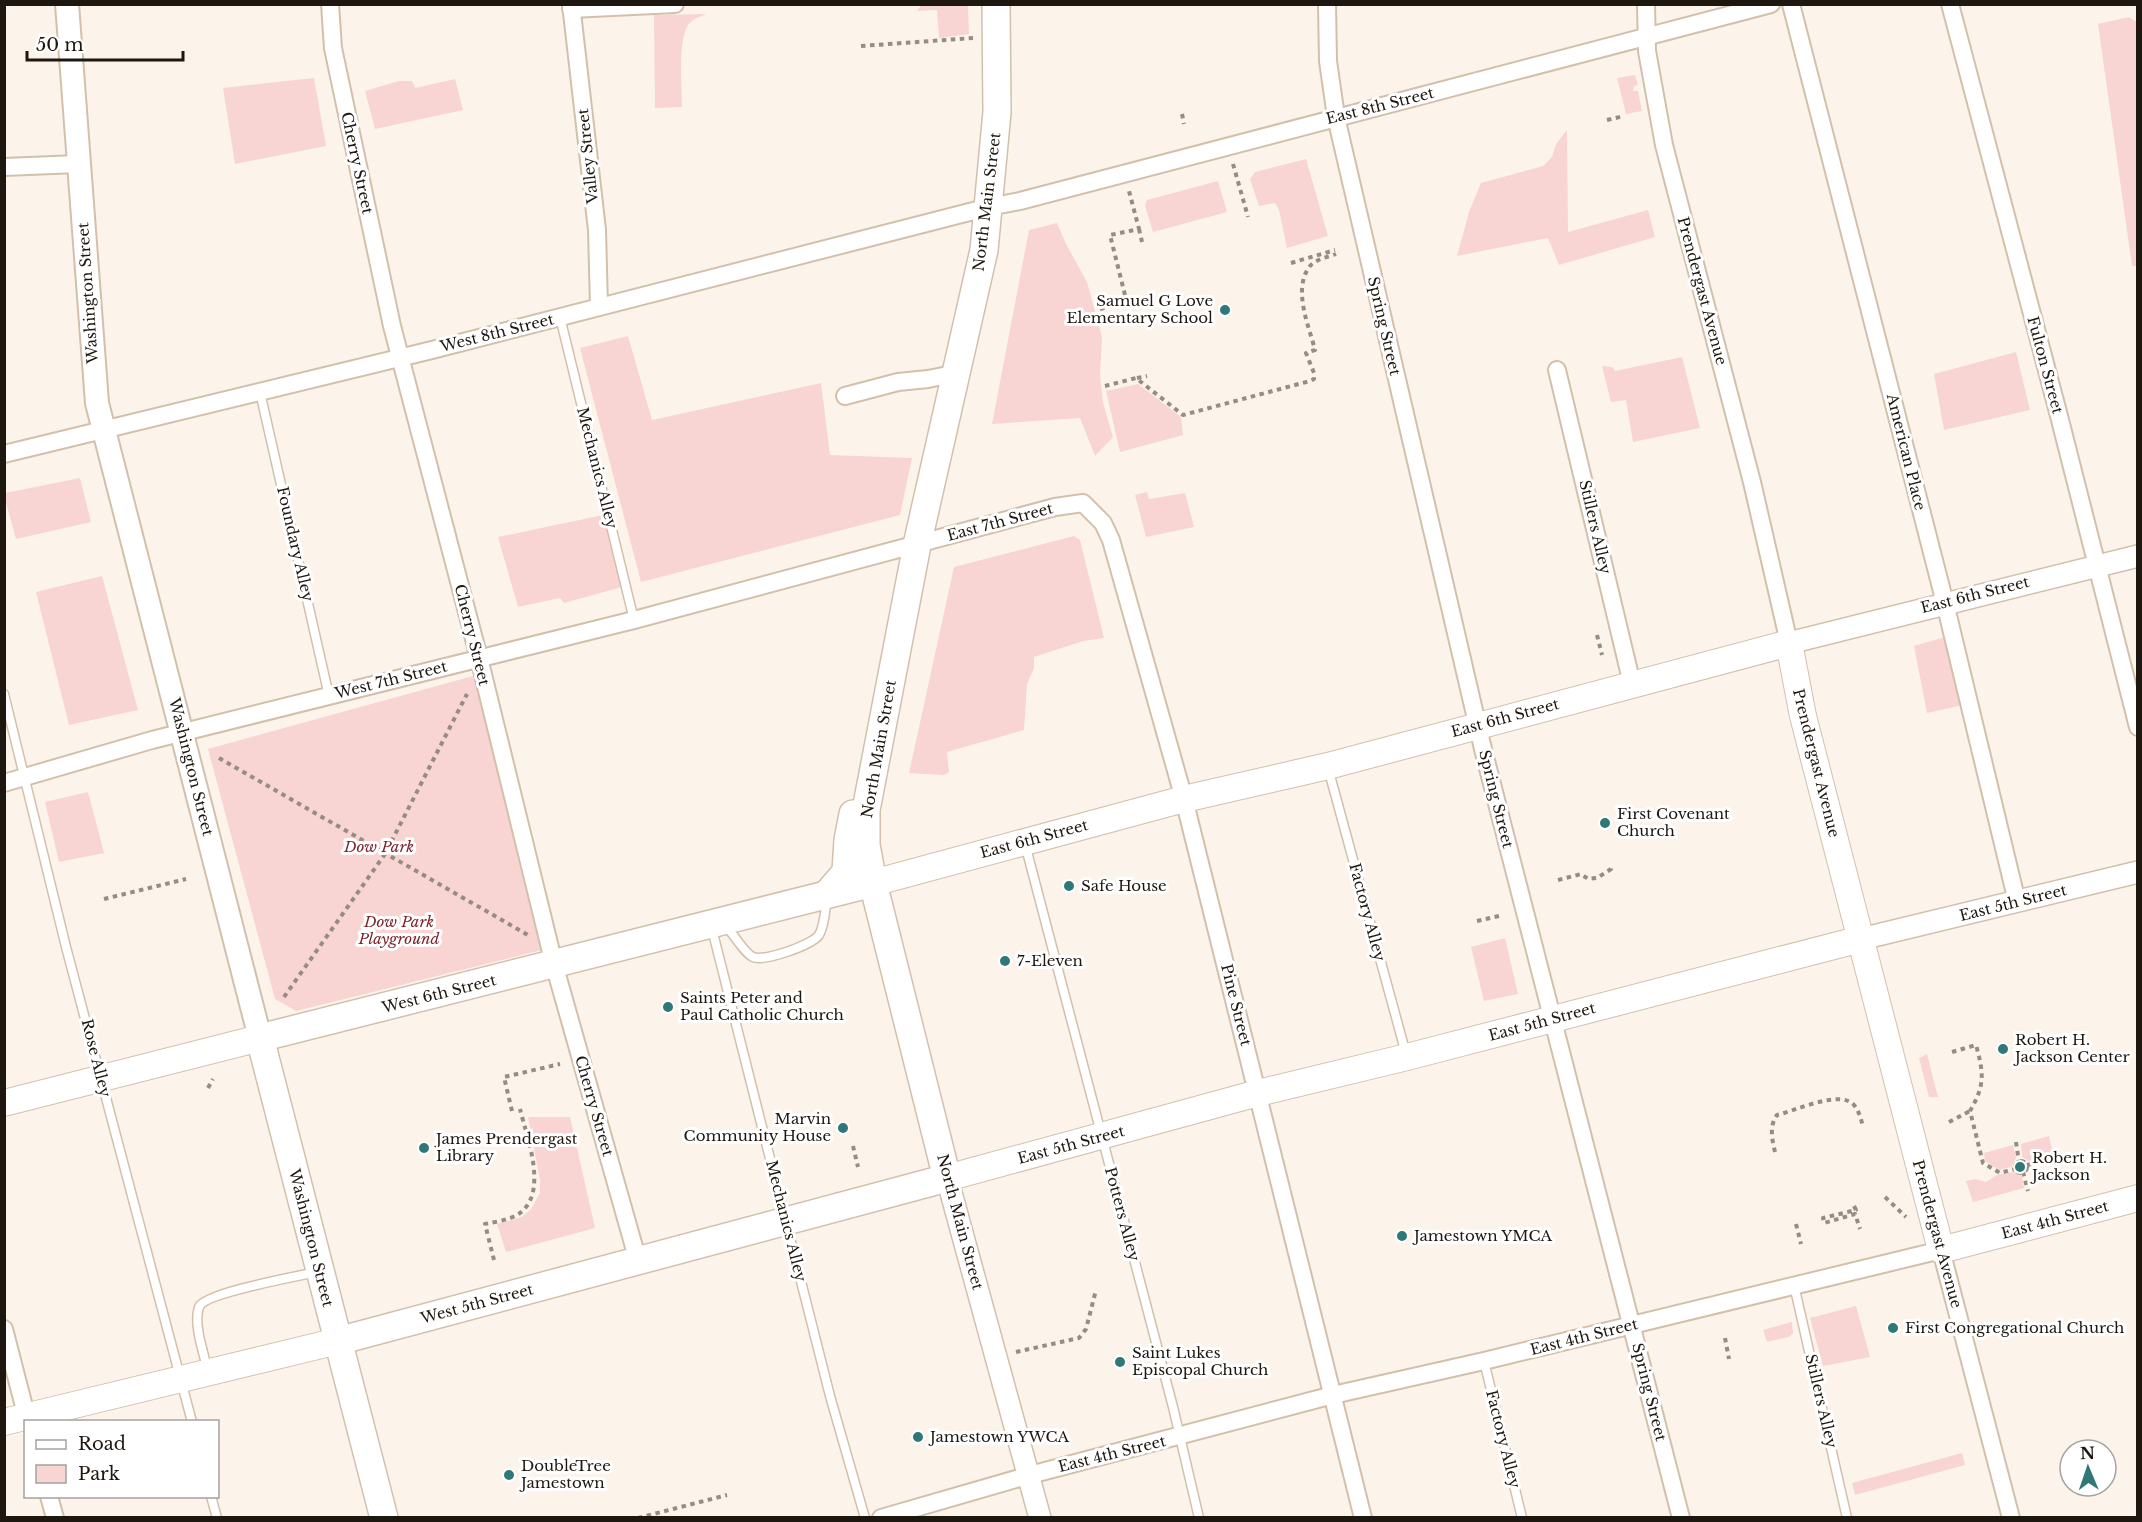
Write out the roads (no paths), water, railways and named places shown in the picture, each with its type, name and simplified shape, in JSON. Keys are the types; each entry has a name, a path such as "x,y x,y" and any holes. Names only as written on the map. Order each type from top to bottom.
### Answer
{"highway":[{"name":"North Main Street","path":"947,1178 873,883 866,845 866,810 917,545 958,373 984,250 997,112 996,4"},
{"path":"827,894 846,872 848,840 861,772 873,771"},
{"name":"West 6th Street","path":"260,1038 873,883"},
{"name":"Washington Street","path":"260,1038 384,1518"},
{"name":"West 5th Street","path":"338,1341 947,1178"}],"main road":[{"name":"Washington Street","path":"67,4 97,403 260,1038"},
{"name":"East 6th Street","path":"873,883 1184,799 1328,766 1788,642"},
{"name":"Prendergast Avenue","path":"1788,642 1803,716 1941,1250"},
{"name":"East 5th Street","path":"947,1178 1258,1093 1552,1020 1861,939"},
{"name":"West 6th Street","path":"4,1103 260,1038"},
{"name":"East 4th Street","path":"1941,1250 2138,1198"},
{"name":"West 5th Street","path":"20,1420 338,1341"}],"street":[{"name":"Cherry Street","path":"330,4 336,59 400,357 479,658 554,964 639,1261"},
{"path":"571,7 675,4"},
{"name":"Spring Street","path":"1327,4 1328,61 1336,117 1478,725 1681,1518"},
{"name":"Prendergast Avenue","path":"1646,4 1650,69 1664,145 1749,471 1788,642"},
{"name":"East 8th Street","path":"989,207 1020,201 1771,4"},
{"name":"American Place","path":"1791,4 1945,603 2017,902"},
{"name":"Fulton Street","path":"1950,4 2059,416 2138,727"},
{"name":"Valley Street","path":"571,7 597,230 600,307"},
{"path":"4,167 78,164"},
{"name":"West 8th Street","path":"4,454 600,307 989,207"},
{"name":"Stillers Alley","path":"1557,370 1632,684"},
{"path":"845,396 898,382 958,373"},
{"name":"East 7th Street","path":"917,545 1055,507 1083,503"},
{"name":"Pine Street","path":"1083,503 1103,522 1111,540 1184,799 1363,1518"},
{"name":"West 7th Street","path":"4,783 182,733 634,620 917,545"},
{"name":"East 6th Street","path":"1788,642 2138,556"},
{"name":"East 5th Street","path":"1861,939 2138,872"},
{"name":"North Main Street","path":"947,1178 1040,1518"},
{"name":"Prendergast Avenue","path":"1941,1250 2011,1518"},
{"name":"East 4th Street","path":"881,1518 1030,1475 1333,1395 1484,1361 1941,1250"},
{"path":"4,1329 20,1420"},
{"path":"49,1498 55,1518"}],"lane":[{"name":"Mechanics Alley","path":"560,317 634,620"},
{"name":"Foundary Alley","path":"260,392 329,696"},
{"name":"Rose Alley","path":"4,694 101,1079 192,1420"},
{"name":"Factory Alley","path":"1328,766 1407,1057"},
{"name":"Potters Alley","path":"1024,841 1180,1437 1199,1518"},
{"path":"716,923 750,956 757,958 775,955 810,943 819,934 827,894"},
{"name":"Mechanics Alley","path":"716,923 786,1221 830,1396 865,1518"},
{"path":"208,1372 198,1325 198,1308 201,1303 208,1298 231,1291 320,1271"},
{"name":"Stillers Alley","path":"1794,1285 1847,1518"},
{"name":"Factory Alley","path":"1484,1361 1522,1518"},
{"path":"211,1498 217,1518"}],"place":[{"name":"Samuel G Love Elementary School","path":"1225,310"},
{"name":"First Covenant Church","path":"1605,823"},
{"name":"Safe House","path":"1069,886"},
{"name":"7-Eleven","path":"1005,961"},
{"name":"Saints Peter and Paul Catholic Church","path":"668,1007"},
{"name":"Robert H. Jackson Center","path":"2003,1049"},
{"name":"Marvin Community House","path":"843,1128"},
{"name":"James Prendergast Library","path":"424,1148"},
{"name":"Robert H. Jackson","path":"2020,1167"},
{"name":"Jamestown YMCA","path":"1402,1236"},
{"name":"First Congregational Church","path":"1893,1328"},
{"name":"Saint Lukes Episcopal Church","path":"1120,1362"},
{"name":"Jamestown YWCA","path":"918,1437"},
{"name":"DoubleTree Jamestown","path":"509,1475"}],"park label":[{"name":"Dow Park","path":"379,847"},
{"name":"Dow Park Playground","path":"399,930"}]}
